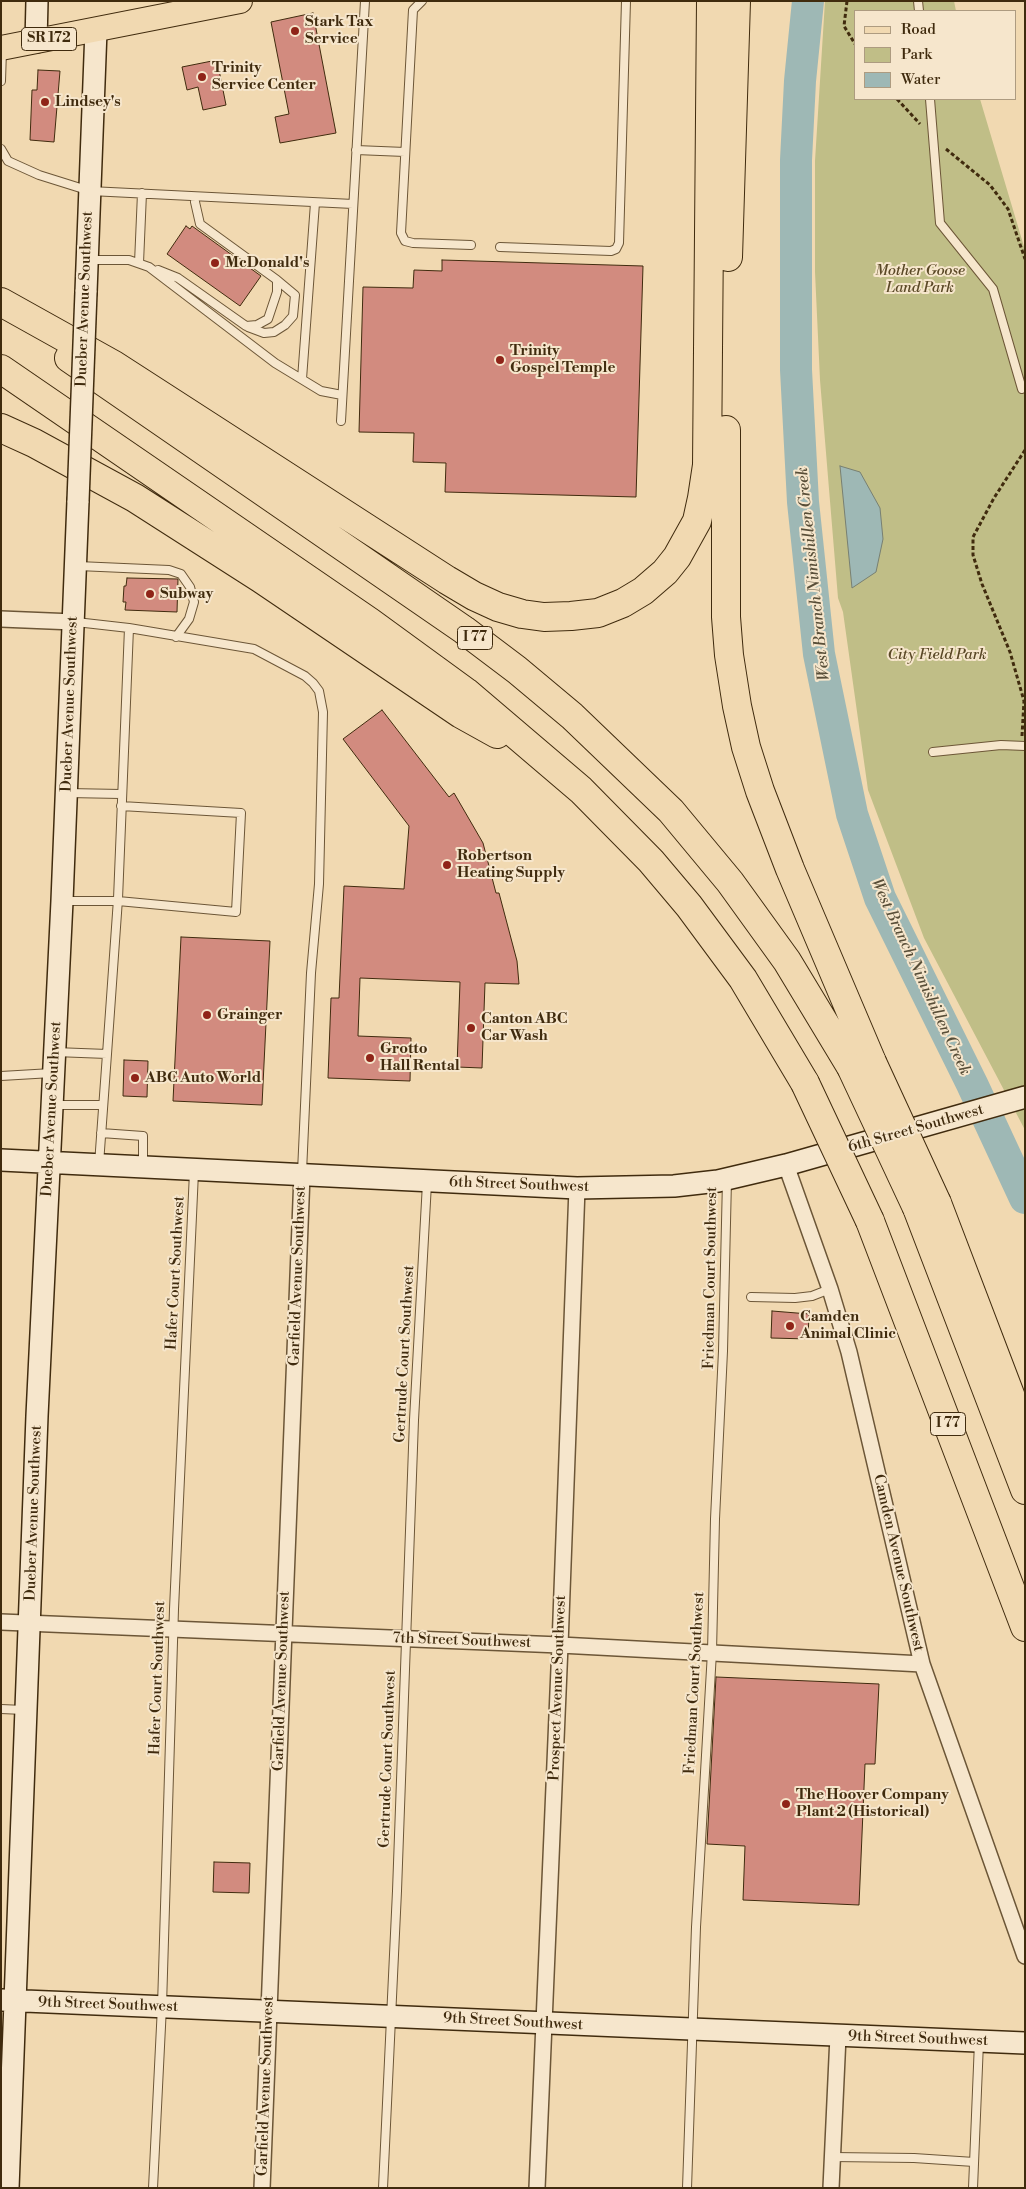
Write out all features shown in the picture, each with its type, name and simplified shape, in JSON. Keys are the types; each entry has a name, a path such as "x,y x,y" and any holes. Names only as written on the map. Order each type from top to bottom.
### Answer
{"highway":[{"path":"1,302 114,365 474,596 498,607 522,614 544,617 598,613 622,603 643,591 665,572 677,558 696,521 702,498 707,445 711,1"},
{"path":"736,1 726,321 726,617 729,654 744,739 760,791 861,1065"},
{"name":"I 77","path":"1,312 464,630 517,670 572,716 671,811 730,882 861,1065 927,1206 1025,1490"},
{"name":"I 77","path":"1,369 370,622 466,692 548,761 615,823 689,906 743,979 805,1083 870,1221 1025,1627"},
{"path":"1,428 34,443 135,498 260,578 461,714 548,761"},
{"path":"927,1206 1014,1405 1025,1467"}],"main road":[{"name":"SR 172","path":"2,48 240,1"}],"street":[{"path":"36,42 38,1"},
{"name":"Dueber Avenue Southwest","path":"8,2188 8,2001 30,1623 74,622 96,30"},
{"path":"1,619 74,622"},
{"name":"6th Street Southwest","path":"1,1160 577,1188 674,1186 727,1178 786,1165 1023,1098"},
{"name":"Camden Avenue Southwest","path":"786,1165 830,1289 849,1352 922,1664 1025,1956"},
{"name":"Garfield Avenue Southwest","path":"262,2188 302,1175"},
{"name":"Prospect Avenue Southwest","path":"537,2188 577,1188"},
{"name":"7th Street Southwest","path":"1,1622 560,1645 922,1664"},
{"name":"9th Street Southwest","path":"8,2001 1025,2043"},
{"path":"831,2188 838,2036"}],"lane":[{"path":"341,421 364,1"},
{"path":"422,1 413,10 401,233 405,240 413,243 471,245"},
{"path":"500,246 611,251 616,249 619,243 626,1"},
{"path":"1,81 2,48"},
{"path":"930,100 940,222 993,289 1022,389"},
{"path":"1,149 8,161 39,175 90,190 353,204"},
{"path":"356,150 405,152"},
{"path":"139,263 142,193"},
{"path":"87,260 129,260 178,278 246,326 264,333 274,332 285,325 293,316 295,295 200,224 194,202"},
{"path":"302,379 315,203"},
{"path":"149,267 275,363 321,391 342,395"},
{"path":"246,326 257,325 268,319 277,292 277,280"},
{"path":"76,566 169,570 181,574 190,587 194,602 189,619 176,637"},
{"path":"74,622 129,628 254,650 309,679 319,691 323,707 319,884 311,973 302,1175"},
{"path":"99,1164 118,901 129,628"},
{"path":"933,752 1001,745 1024,746"},
{"path":"66,793 122,794"},
{"path":"62,901 118,901 236,912 241,813 121,806"},
{"path":"54,1052 107,1054"},
{"path":"1,1076 53,1073"},
{"path":"52,1105 103,1105"},
{"path":"101,1133 143,1136 143,1167"},
{"name":"Hafer Court Southwest","path":"153,2188 162,2006 174,1609 194,1170"},
{"name":"Friedman Court Southwest","path":"687,2188 696,1927 712,1652 727,1178"},
{"name":"Gertrude Court Southwest","path":"383,2188 414,1420 428,1181"},
{"path":"751,1297 795,1298 812,1296 830,1289"},
{"path":"1,1709 26,1710"},
{"path":"973,2188 979,2042"},
{"path":"832,2158 914,2158 974,2162"}],"path":[{"path":"847,1 844,26 854,42"},
{"path":"898,100 933,138 990,185 1008,209 1025,259"},
{"path":"1024,746 1022,718 1024,701 1010,652 973,555 973,537 994,498 1025,450"}],"green space":[{"path":"825,1 954,1 956,10 854,10 854,100 980,100 1025,250 1025,1130 924,938 868,790 843,612 838,598 820,380 815,272 815,161"}],"water":[{"path":"840,466 860,472 880,508 883,539 876,572 852,588"}],"building":[{"path":"313,13 336,133 280,143 275,117 289,114 271,22"},
{"name":"Trinity Service Center","path":"217,60 226,105 203,110 198,87 187,90 182,67"},
{"name":"Lindsey's","path":"38,70 60,71 54,142 30,140 32,90 37,90"},
{"name":"McDonald's","path":"186,226 190,229 192,226 261,276 240,306 167,254"},
{"name":"Trinity Gospel Temple","path":"442,260 643,266 636,497 445,492 446,463 413,462 414,433 359,432 363,287 413,288 414,270 442,271"},
{"name":"Subway","path":"127,578 178,579 177,612 125,610 126,602 123,602 124,586 126,586"},
{"name":"Robertson Heating Supply","path":"382,710 449,797 454,793 483,843 496,893 499,893 517,961 519,984 485,983 482,1068 457,1067 460,982 360,978 358,1036 411,1038 410,1081 328,1078 331,998 339,998 344,886 404,889 409,826 343,739"},
{"name":"Grainger","path":"181,937 270,941 262,1105 173,1101"},
{"name":"ABC Auto World","path":"124,1060 148,1061 147,1097 123,1096"},
{"name":"Camden Animal Clinic","path":"772,1311 809,1314 808,1339 771,1338"},
{"name":"The Hoover Company Plant 2 (Historical)","path":"716,1677 879,1684 875,1764 865,1764 859,1905 743,1900 745,1846 707,1844"},
{"path":"214,1862 250,1863 249,1893 213,1892"}],"waterway":[{"name":"West Branch Nimishillen Creek","path":"808,1 800,81 796,160 796,370 803,502 819,654 852,814 880,898 972,1084 1025,1198"}],"place":[{"name":"Stark Tax Service","path":"295,31"},
{"name":"Trinity Service Center","path":"202,77"},
{"name":"Lindsey's","path":"45,102"},
{"name":"McDonald's","path":"215,263"},
{"name":"Trinity Gospel Temple","path":"500,360"},
{"name":"Subway","path":"150,594"},
{"name":"Robertson Heating Supply","path":"447,865"},
{"name":"Grainger","path":"207,1015"},
{"name":"Canton ABC Car Wash","path":"471,1028"},
{"name":"Grotto Hall Rental","path":"370,1058"},
{"name":"ABC Auto World","path":"135,1078"},
{"name":"Camden Animal Clinic","path":"790,1326"},
{"name":"The Hoover Company Plant 2 (Historical)","path":"786,1804"}],"park label":[{"name":"Mother Goose Land Park","path":"920,280"},
{"name":"City Field Park","path":"937,655"}]}
